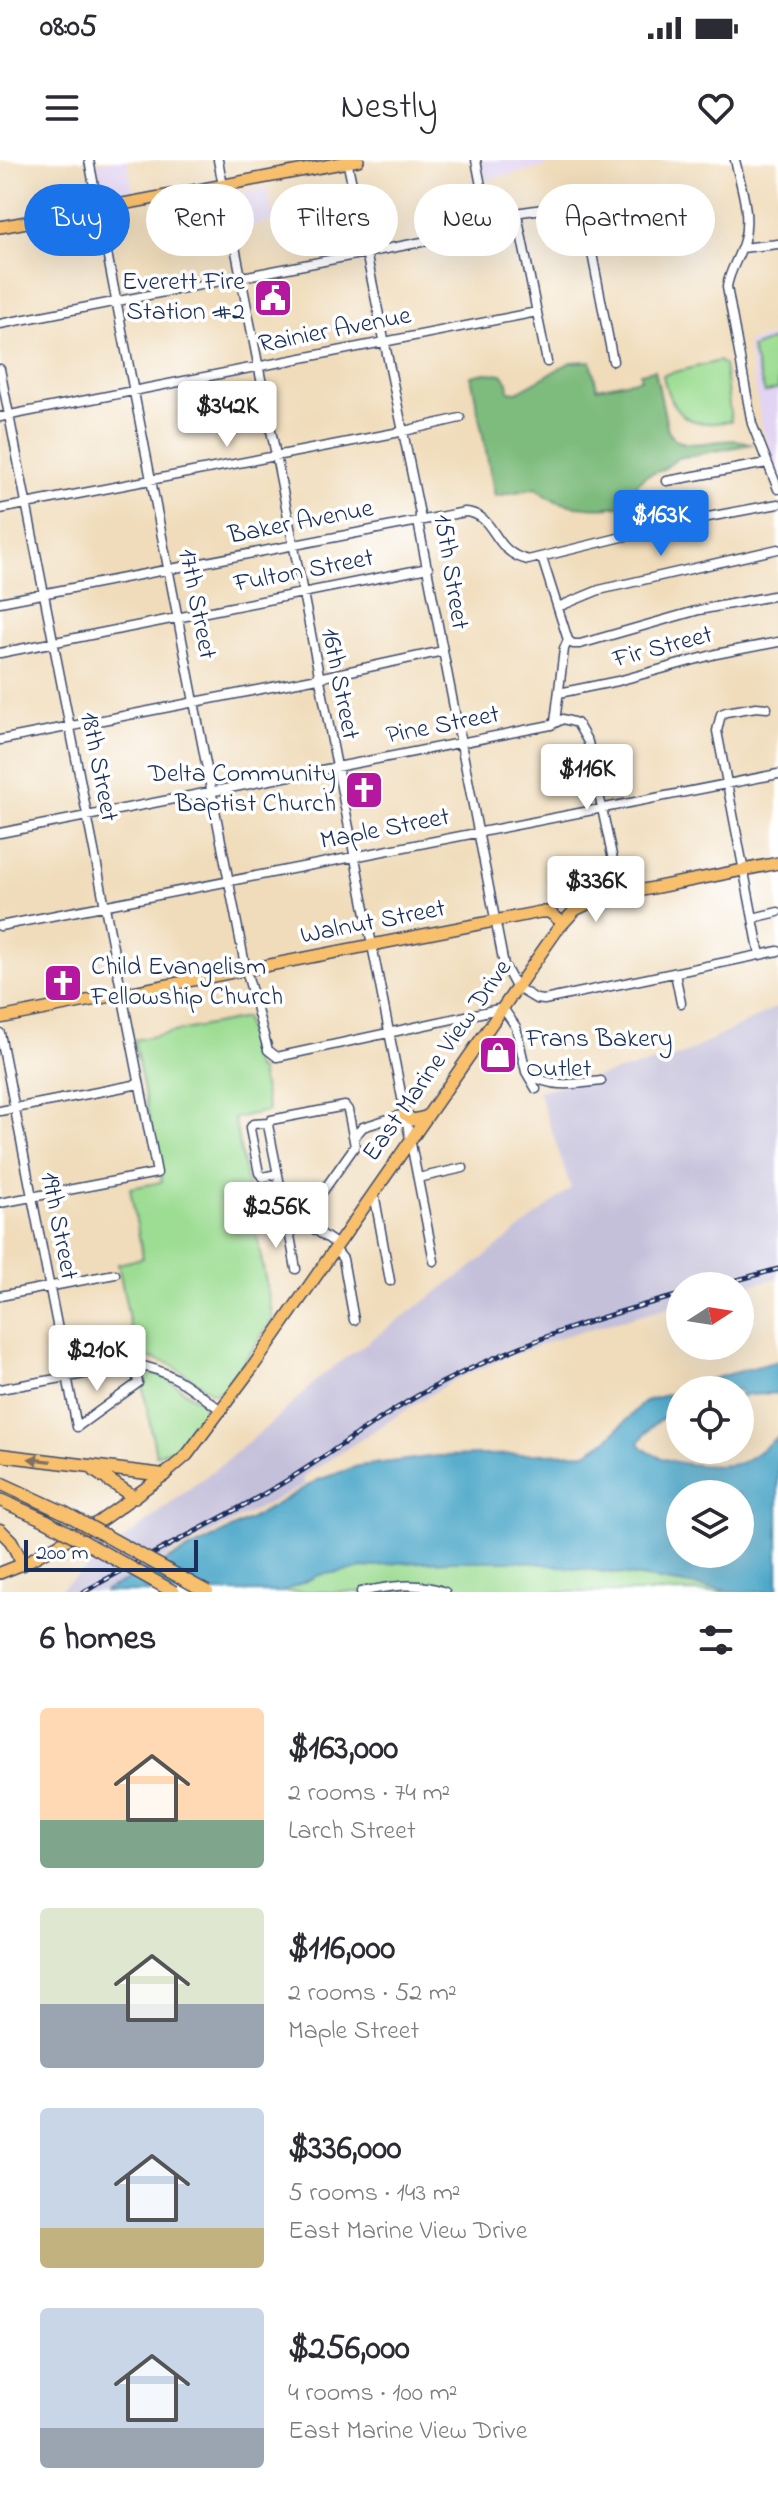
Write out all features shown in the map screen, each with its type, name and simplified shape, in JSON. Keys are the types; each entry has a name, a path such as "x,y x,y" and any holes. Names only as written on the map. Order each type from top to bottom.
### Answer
{"highway":[{"path":"0,1455 164,1475"},
{"path":"81,1466 105,1475 134,1497"},
{"path":"0,1483 63,1512 207,1592"},
{"path":"0,1500 47,1521 174,1592"},
{"path":"0,1530 11,1541 23,1564"}],"main road":[{"path":"223,184 351,161"},
{"path":"0,227 24,223"},
{"name":"East Marine View Drive","path":"0,1573 23,1564 100,1521 187,1455 222,1411 562,922 586,904 778,866"},
{"name":"Walnut Street","path":"0,1018 495,921 549,912 562,922"},
{"path":"404,1114 413,1120 425,1117"}],"street":[{"name":"17th Street","path":"89,160 93,184"},
{"name":"16th Street","path":"218,160 223,184"},
{"path":"476,160 481,184"},
{"path":"735,160 747,218 742,248 732,266 727,287 752,424 778,489"},
{"name":"15th Street","path":"351,161 354,184"},
{"path":"520,214 564,208 581,220 588,233 613,361"},
{"path":"520,229 547,362"},
{"path":"742,248 778,244"},
{"name":"17th Street","path":"107,256 246,970 270,1054 277,1057 387,1033"},
{"name":"16th Street","path":"236,256 434,1261"},
{"path":"0,324 349,256"},
{"name":"15th Street","path":"366,256 404,431 504,965 516,987"},
{"name":"Rainier Avenue","path":"5,416 537,312"},
{"name":"18th Street","path":"0,369 5,416 44,593 157,1173 32,1197"},
{"path":"0,509 460,418"},
{"path":"667,481 767,463"},
{"path":"778,504 679,522 542,558 568,640 573,644 699,610 778,595"},
{"name":"Baker Avenue","path":"0,602 465,512 477,513 486,520 499,544 510,554 528,560 542,558"},
{"path":"558,607 599,590 778,549"},
{"name":"Fulton Street","path":"0,653 428,568"},
{"path":"568,640 564,649 559,693 559,720 577,723 583,731 603,808 620,896"},
{"name":"Fir Street","path":"559,693 778,642"},
{"path":"0,740 443,651"},
{"path":"760,955 717,731 721,714 756,707 767,708"},
{"name":"Pine Street","path":"0,833 551,725 559,720"},
{"name":"Maple Street","path":"0,926 778,774"},
{"path":"753,918 778,912"},
{"path":"516,987 536,999 551,999 778,951"},
{"path":"675,973 681,1003"},
{"path":"387,1033 503,1008 516,1027 526,1072 536,1089"},
{"name":"19th Street","path":"0,1033 77,1427 138,1383 135,1365"},
{"path":"526,1072 543,1083 560,1085 601,1081"},
{"path":"0,1111 139,1084"},
{"path":"277,1174 263,1177 259,1173 250,1129 253,1124 345,1106 355,1146 302,1221 288,1225"},
{"path":"354,1137 363,1127 404,1114"},
{"path":"268,1123 296,1269"},
{"path":"418,1178 463,1168"},
{"path":"374,1193 390,1281"},
{"path":"0,1203 32,1197"},
{"path":"302,1221 337,1247 343,1259 354,1320"},
{"path":"0,1296 115,1274"},
{"path":"64,1360 74,1368 91,1371"},
{"path":"0,1389 135,1365 151,1367 177,1378 222,1411"},
{"path":"361,1592 408,1585 445,1592"}],"shaded area":[{"path":"127,160 133,191 130,192 130,184 101,184 97,164"},
{"path":"481,160 545,160 546,167 485,180"},
{"path":"267,188 270,222 254,225 254,191"},
{"path":"778,334 778,471 763,430 747,343"},
{"path":"778,1006 778,1278 754,1284 754,1272 666,1272 666,1308 564,1336 452,1381 303,1477 304,1485 170,1554 107,1592 56,1592 228,1459 322,1375 468,1270 571,1188 538,1091 680,1056"}],"green space":[{"path":"778,338 778,389 765,393 751,348"},
{"path":"591,361 597,388 641,379 640,373 655,370 668,431 675,440 694,444 732,440 751,444 678,458 662,470 645,476 637,484 638,495 634,502 623,505 583,507 556,501 537,488 495,496 471,376 502,374 508,382 509,391 517,392 571,362"},
{"path":"719,361 724,365 731,421 693,421 677,410 671,401 663,375"},
{"path":"245,1018 268,1111 234,1118 273,1319 224,1391 213,1393 168,1363 136,1354 118,1264 143,1258 130,1188 162,1182 134,1040"},
{"path":"140,1372 163,1376 206,1409 202,1422 198,1419 176,1447 156,1455"},
{"path":"519,1561 737,1592 282,1592 319,1575 397,1563"}],"water":[{"path":"778,1361 778,1393 754,1395 754,1376 722,1376"},
{"path":"666,1395 666,1416 639,1443 666,1459 666,1464 754,1464 754,1455 778,1436 778,1592 737,1592 519,1561 449,1561 397,1563 319,1575 282,1592 103,1592 249,1520 318,1480 358,1466 437,1456 586,1453 608,1439 645,1401"}],"railway":[{"path":"754,1275 778,1269"},
{"path":"84,1592 276,1487 450,1378 546,1337 666,1299"}],"place":[{"name":"Everett Fire Station #2","path":"273,298"},
{"name":"Delta Community Baptist Church","path":"364,790"},
{"name":"Child Evangelism Fellowship Church","path":"63,983"},
{"name":"Frans Bakery Outlet","path":"498,1055"}]}
